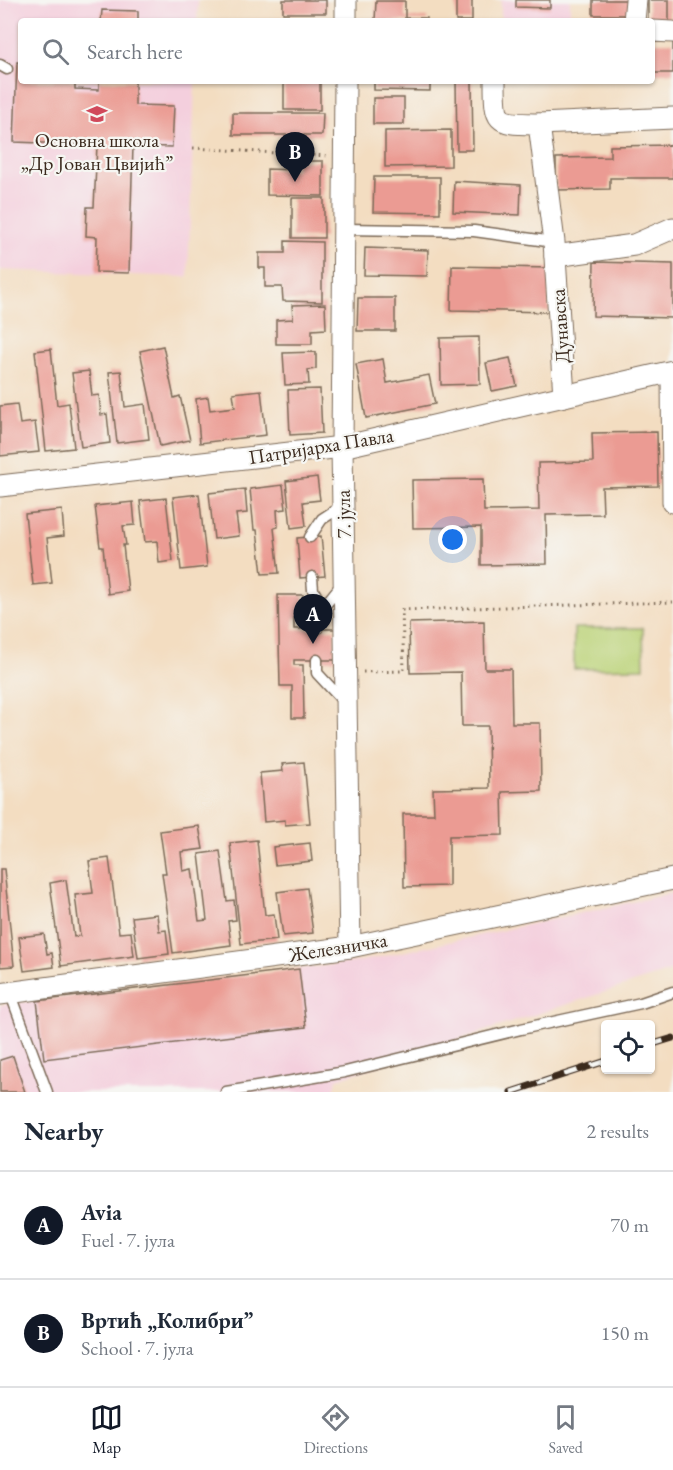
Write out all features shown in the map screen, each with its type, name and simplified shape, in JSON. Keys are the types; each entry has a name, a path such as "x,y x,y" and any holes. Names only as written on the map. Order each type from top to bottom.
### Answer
{"street":[{"path":"346,0 346,18"},
{"path":"634,18 636,0"},
{"path":"655,31 673,32"},
{"name":"7. јула","path":"345,84 342,447 350,947"},
{"path":"495,84 495,110 499,118 507,123 539,124 673,118"},
{"name":"Дунавска","path":"539,124 555,249 564,396"},
{"path":"555,249 634,245 673,228"},
{"path":"673,371 673,502"},
{"name":"Патријарха Павла","path":"0,486 342,447 673,371"},
{"name":"Железничка","path":"5,993 350,947 673,879"}],"lane":[{"path":"344,229 474,231 555,249"},
{"path":"310,537 322,519 343,506"},
{"path":"312,577 313,590 323,608"},
{"path":"317,629 317,615 344,581"},
{"path":"317,660 317,673 346,705"},
{"path":"226,1092 345,1072 521,1029 641,1004 673,992"},
{"path":"5,993 47,1092"}],"path":[{"path":"193,148 344,157"},
{"path":"346,673 404,671 402,610 673,602"}],"shaded area":[{"name":"Основна школа „Др Јован Цвијић”","path":"0,0 198,0 197,18 18,18 18,84 195,84 188,277 0,270"},
{"path":"501,0 570,0 570,18 501,18"},
{"path":"673,893 673,970 337,1079 334,1092 0,1092 0,1005 357,962"}],"green space":[{"path":"574,628 643,628 644,668 574,669"}],"building":[{"path":"283,0 326,0 326,13 283,13"},
{"path":"456,0 472,0 472,18 456,18"},
{"path":"516,0 550,0 550,8 516,7"},
{"path":"593,0 630,0 629,15 593,15"},
{"path":"648,0 669,0 669,24 655,22 655,18 648,18"},
{"path":"376,1 405,1 405,18 375,18"},
{"path":"102,10 138,11 138,18 101,18"},
{"path":"655,42 673,42 673,73 655,73"},
{"path":"17,62 18,84 75,84 75,89 99,90 99,84 135,84 135,105 174,106 172,147 133,146 129,273 96,272 97,237 86,236 87,207 94,207 97,145 14,142"},
{"path":"284,84 320,84 320,110 284,110"},
{"path":"374,84 430,84 430,91 374,90"},
{"path":"456,84 472,84 473,150 457,150"},
{"path":"373,98 404,98 404,124 373,124"},
{"path":"233,113 323,113 322,135 233,135"},
{"path":"451,130 451,166 385,167 385,131"},
{"path":"673,145 673,178 610,178 610,189 556,190 556,158 610,157 610,146"},
{"path":"296,161 323,161 323,196 267,195 267,169 296,170"},
{"path":"374,177 440,177 440,213 373,212"},
{"path":"454,181 521,185 520,215 453,212"},
{"path":"292,198 324,198 324,238 292,238"},
{"path":"285,241 322,242 322,302 283,301 282,287 265,287 265,268 259,268 259,253 285,253"},
{"path":"365,248 428,250 427,276 364,275"},
{"path":"594,262 673,264 673,318 593,316"},
{"path":"452,266 550,268 549,312 451,310"},
{"path":"358,298 395,298 395,331 357,331"},
{"path":"325,304 326,329 312,330 312,344 276,344 276,320 293,319 292,305"},
{"path":"479,337 480,384 441,385 440,338"},
{"path":"163,346 174,398 180,396 190,440 160,446 140,351"},
{"path":"51,349 57,405 69,403 74,448 46,451 35,351"},
{"path":"316,352 316,369 308,370 309,384 285,385 283,353"},
{"path":"510,358 517,386 492,391 486,363"},
{"path":"383,359 387,383 429,375 435,404 366,418 356,364"},
{"path":"89,371 92,396 99,395 101,415 107,414 110,443 81,447 72,373"},
{"path":"121,371 125,407 145,404 149,439 117,443 109,372"},
{"path":"320,389 322,433 290,435 288,390"},
{"path":"261,390 266,435 200,443 196,399 208,397 210,410 235,407 233,393"},
{"path":"17,404 20,424 35,422 39,452 0,456 0,406"},
{"path":"657,432 658,486 602,487 603,514 546,515 547,564 481,565 481,527 413,528 412,480 483,479 484,511 539,510 538,463 593,462 592,433"},
{"path":"317,477 320,500 303,502 306,526 291,528 286,481"},
{"path":"283,485 286,509 277,510 278,527 274,528 279,573 262,574 250,489"},
{"path":"245,489 247,513 236,514 239,536 214,539 209,493"},
{"path":"199,494 207,567 181,570 173,497"},
{"path":"166,498 173,561 159,563 157,541 145,542 140,501"},
{"path":"133,502 135,525 123,526 128,591 108,594 103,547 100,547 95,506"},
{"path":"62,510 64,536 47,538 52,583 33,585 25,514"},
{"path":"321,536 325,576 300,578 297,538"},
{"path":"278,595 303,595 303,618 294,618 294,629 335,629 335,660 294,660 294,665 303,665 304,718 292,718 292,686 280,686"},
{"path":"484,621 485,669 511,669 512,723 540,723 541,791 502,792 503,835 449,836 449,886 404,887 403,814 434,814 433,789 489,788 488,726 462,726 461,672 410,673 409,623"},
{"path":"304,762 310,823 285,825 285,820 264,822 260,773 283,771 282,764"},
{"path":"199,826 203,849 181,852 183,871 192,869 199,921 207,920 199,854 220,851 227,901 234,900 236,920 228,921 231,945 173,953 162,873 166,873 160,831"},
{"path":"257,840 265,915 274,914 277,940 241,944 230,843"},
{"path":"310,843 312,861 275,865 273,847"},
{"path":"109,858 119,933 131,932 134,956 61,966 50,883 66,880 74,937 80,936 75,895 93,893 89,861"},
{"path":"0,869 4,869 14,966 0,967"},
{"path":"307,888 313,933 283,936 277,892"},
{"path":"157,914 159,931 166,930 169,954 138,958 132,917"},
{"path":"44,934 47,954 52,953 54,967 24,971 19,937"},
{"path":"299,969 306,1027 44,1059 37,1001"},
{"path":"13,1056 25,1092 0,1092 0,1060"}],"railway":[{"path":"655,1043 673,1038"},
{"path":"511,1092 601,1063"}],"place":[{"name":"Основна школа „Др Јован Цвијић”","path":"97,114"},
{"name":"Вртић „Колибри”","path":"295,182"},
{"name":"Avia","path":"313,644"}]}
